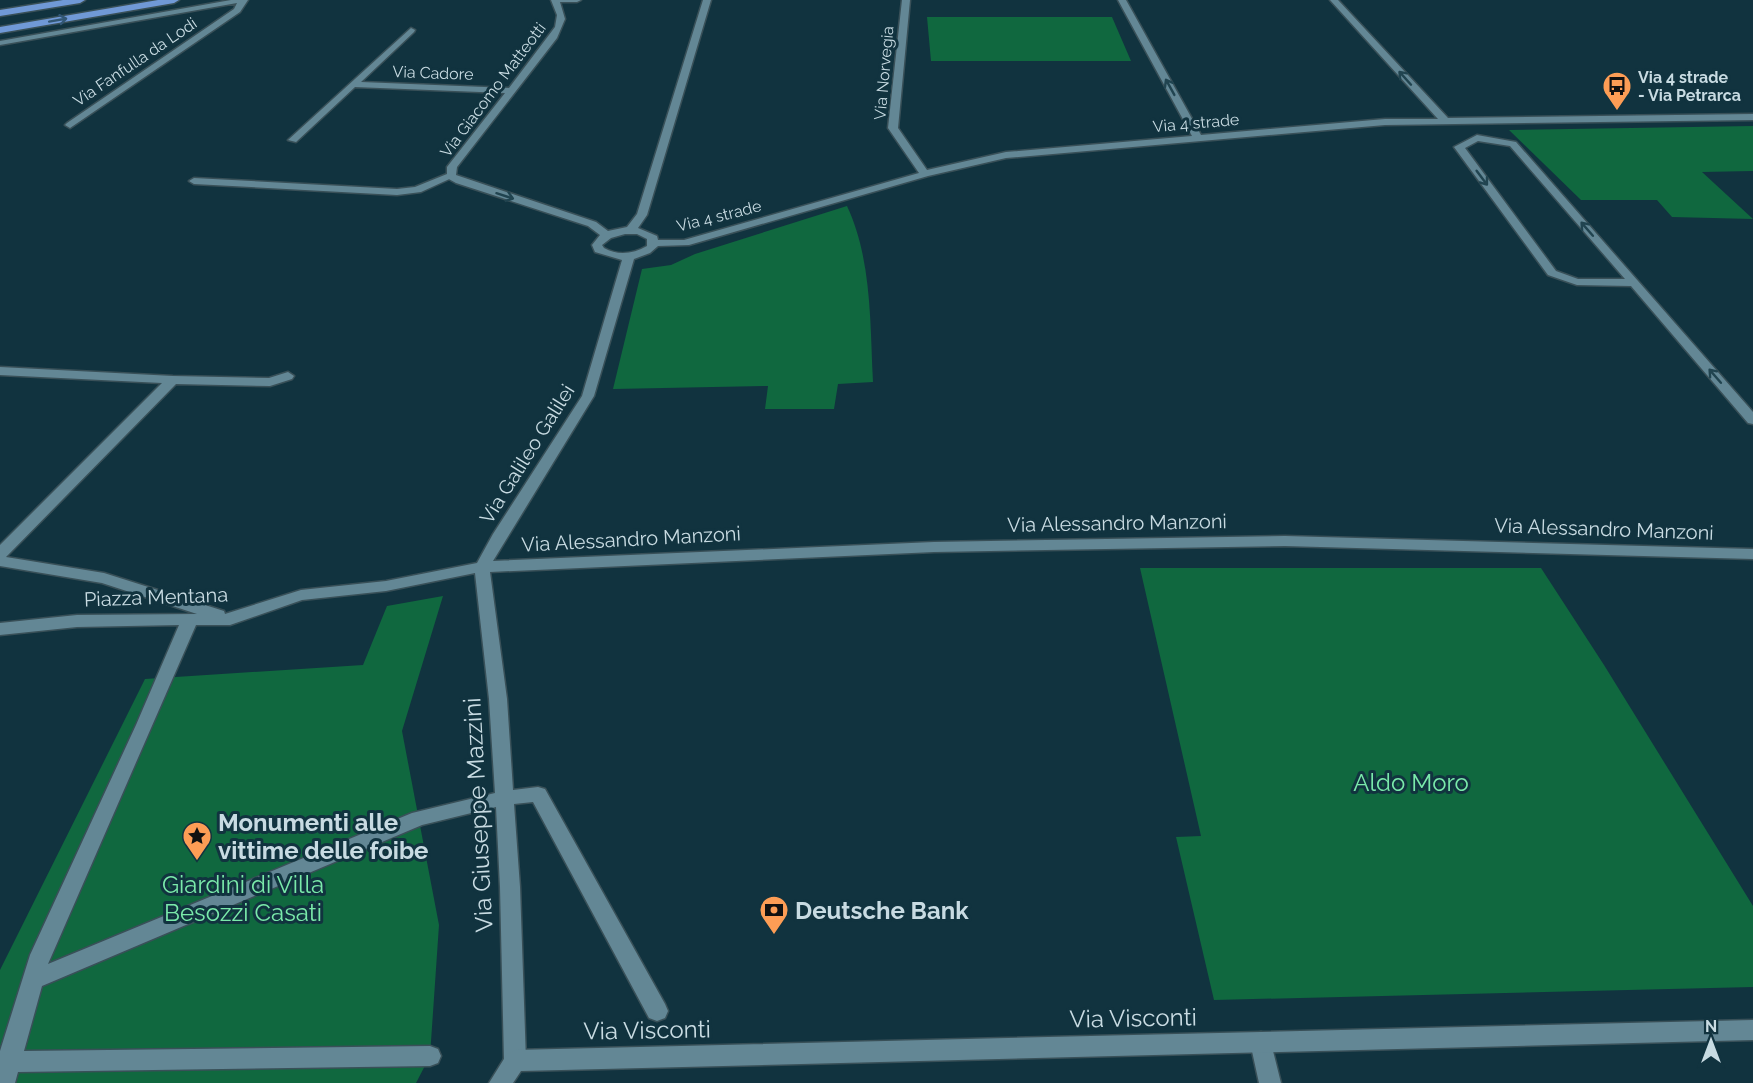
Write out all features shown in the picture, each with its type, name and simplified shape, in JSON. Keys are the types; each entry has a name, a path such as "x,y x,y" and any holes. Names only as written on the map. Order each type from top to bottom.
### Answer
{"highway":[{"path":"0,13 80,0"},
{"path":"0,30 174,0"}],"street":[{"path":"0,43 243,0"},
{"name":"Via Fanfulla da Lodi","path":"70,125 237,10 243,0"},
{"name":"Via Giacomo Matteotti","path":"577,0 555,0 562,14 561,24 452,167 451,176 460,181 592,224 607,235"},
{"path":"630,230 642,216 707,0"},
{"name":"Via Norvegia","path":"906,0 893,128 925,174"},
{"path":"1122,0 1198,138"},
{"path":"1334,0 1444,121"},
{"name":"Via Cadore","path":"293,140 411,30"},
{"name":"Via Cadore","path":"353,84 511,91"},
{"name":"Via 4 strade","path":"654,243 685,243 925,174 1006,155 1385,122 1753,117"},
{"path":"1461,121 1477,138"},
{"path":"1634,282 1577,282 1552,273 1459,147 1477,138 1513,144 1634,282 1753,420"},
{"path":"194,181 397,192 417,190 451,176"},
{"path":"630,230 648,234 653,238 654,243 646,251 629,256 606,255 599,250 597,245 600,239 607,235 630,230"},
{"name":"Via Galileo Galilei","path":"482,567 500,534 588,396 629,256"},
{"path":"0,371 173,380 270,382 288,376"},
{"path":"0,554 173,380"},
{"name":"Via Alessandro Manzoni","path":"482,567 934,547 1238,542 1753,554"},
{"path":"0,561 104,578 230,619"},
{"name":"Piazza Mentana","path":"3,628 77,621 230,619 301,595 386,586 482,567"},
{"name":"Via Giuseppe Mazzini","path":"482,567 498,699 510,887 515,1061"},
{"path":"190,619 145,724 39,955 5,1069 430,1056"},
{"path":"32,980 419,819 504,798 538,794 657,1011"},
{"name":"Via Visconti","path":"515,1061 1753,1030"},
{"path":"1261,1042 1270,1083"},
{"path":"500,1083 515,1061"}],"green space":[{"path":"927,17 1112,17 1131,61 931,61"},
{"path":"1753,126 1753,171 1702,172 1753,219 1672,217 1657,200 1581,200 1509,130"},
{"path":"847,206 855,226 865,270 873,382 838,384 834,409 765,409 768,386 613,389 642,269 671,265 695,254"},
{"name":"Aldo Moro","path":"1140,568 1541,568 1604,665 1753,906 1753,987 1214,1000 1176,837 1201,836"},
{"name":"Giardini di Villa Besozzi Casati","path":"443,596 402,731 439,925 430,1056 416,1083 0,1083 0,970 145,679 363,665 387,606"}],"place":[{"name":"Via 4 strade - Via Petrarca","path":"1617,112"},
{"name":"Monumenti alle vittime delle foibe","path":"197,862"},
{"name":"Deutsche Bank","path":"774,936"}]}
